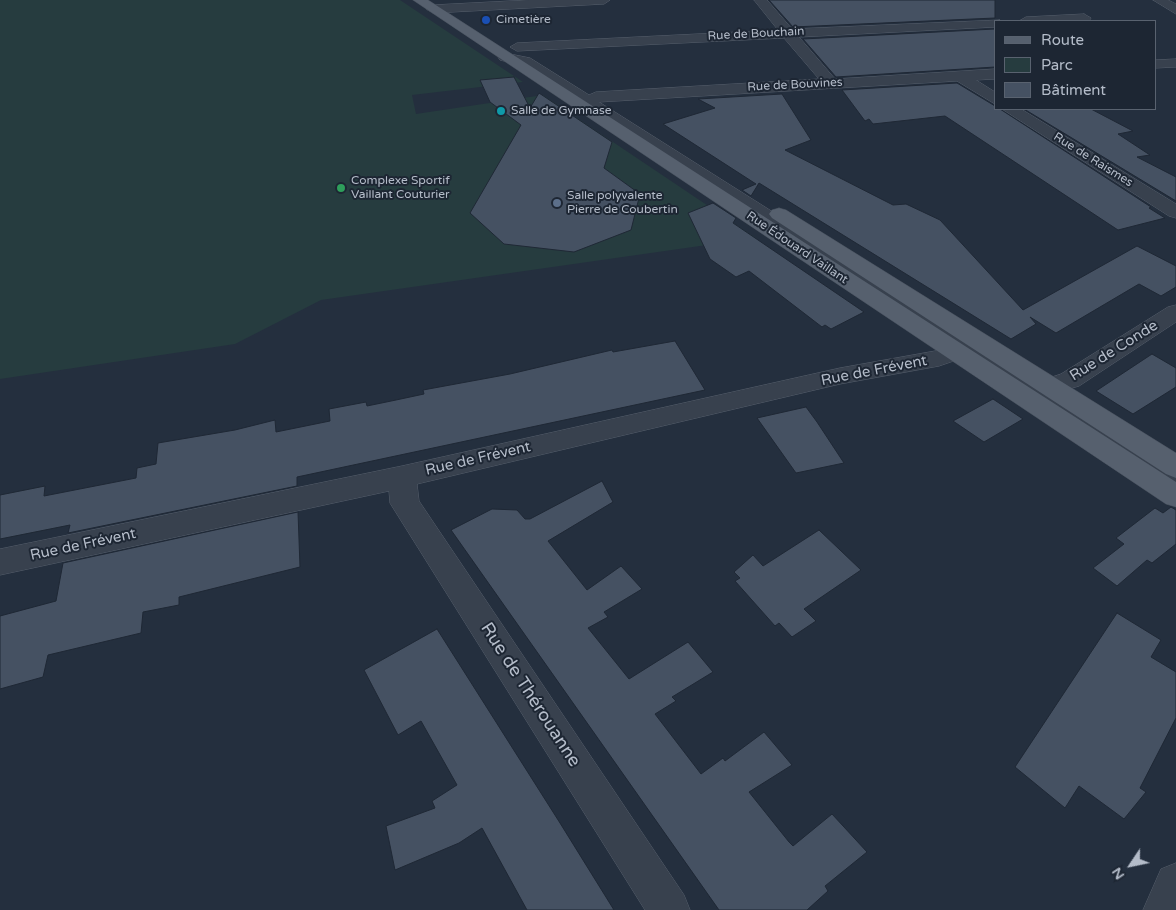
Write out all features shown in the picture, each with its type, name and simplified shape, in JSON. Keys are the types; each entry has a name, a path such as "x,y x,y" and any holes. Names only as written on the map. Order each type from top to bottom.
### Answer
{"main road":[{"name":"Rue Édouard Vaillant","path":"419,0 443,6 956,352 1176,496"},
{"name":"Rue Édouard Vaillant","path":"511,52 596,97 1176,466"}],"street":[{"path":"443,6 604,0"},
{"path":"760,0 830,83"},
{"path":"1159,0 1176,10"},
{"path":"1062,5 1086,20"},
{"name":"Rue de Bouchain","path":"511,52 787,33 994,23"},
{"path":"511,52 1176,481"},
{"path":"1156,64 1176,63"},
{"name":"Rue de Bouvines","path":"596,97 994,74"},
{"path":"960,76 994,98"},
{"name":"Rue de Raismes","path":"1012,110 1176,212"},
{"name":"Rue de Conde","path":"1050,386 1070,380 1176,312"},
{"name":"Rue de Frévent","path":"0,562 402,477 830,378 939,358 956,352"},
{"name":"Rue de Thérouanne","path":"402,477 405,503 669,910"},
{"path":"1164,910 1176,884"}],"green space":[{"name":"Complexe Sportif Vaillant Couturier","path":"0,0 400,0 523,82 412,95 416,114 543,95 756,238 321,300 235,344 0,379"}],"building":[{"path":"769,0 995,0 995,18 793,27"},
{"path":"994,29 994,67 836,77 803,39"},
{"name":"Salle polyvalente Pierre de Coubertin","path":"514,77 530,108 539,93 612,142 604,168 640,194 631,230 574,252 504,244 470,213 521,125 490,102 480,80"},
{"path":"957,83 994,105 994,110 1002,110 1165,218 1118,230 945,116 873,124 869,119 865,121 842,90"},
{"path":"782,94 811,140 785,150 893,205 906,204 940,220 1023,310 1137,246 1176,266 1176,287 1161,296 1139,284 1056,333 1030,317 1036,324 1011,339 759,183 751,196 742,190 756,184 663,124 715,108 698,99"},
{"path":"1026,110 1093,110 1133,131 1118,134 1150,155 1137,157 1176,177 1176,201"},
{"path":"713,203 736,218 733,223 864,312 831,329 825,325 822,327 749,271 736,277 710,259 688,213"},
{"path":"675,341 705,390 297,477 297,486 68,533 70,525 0,539 0,495 45,486 44,496 136,478 137,468 156,464 158,443 235,430 275,420 276,432 330,421 329,409 366,402 367,406 424,394 423,390 510,374 612,350 613,352"},
{"path":"1152,354 1176,368 1176,387 1133,414 1096,391"},
{"path":"993,399 1023,419 984,442 953,421"},
{"path":"806,407 844,463 796,473 757,418"},
{"path":"602,481 613,502 548,541 587,590 621,566 642,589 604,612 608,617 588,628 629,679 688,642 713,672 672,697 676,701 655,714 701,774 723,758 725,761 764,732 792,765 749,792 789,842 793,846 832,814 867,852 825,886 828,891 807,910 719,910 451,530 492,509 517,510 525,519 530,519"},
{"path":"1171,507 1176,510 1176,544 1152,563 1147,560 1117,586 1093,568 1124,544 1116,538 1155,508 1163,513"},
{"path":"298,512 300,567 179,597 179,605 143,612 141,633 48,655 43,677 0,689 0,616 56,601 63,563"},
{"path":"819,530 861,570 804,609 816,621 792,637 779,623 775,626 735,581 740,578 734,572 753,555 763,566"},
{"path":"1117,613 1161,640 1151,657 1176,672 1176,718 1140,788 1146,792 1124,819 1079,786 1065,808 1015,767"},
{"path":"437,629 614,910 527,910 482,828 459,843 395,870 386,826 435,808 432,801 457,785 421,721 398,735 364,670"}],"place":[{"name":"Cimetière","path":"486,20"},
{"name":"Salle de Gymnase","path":"501,111"},
{"name":"Complexe Sportif Vaillant Couturier","path":"341,188"},
{"name":"Salle polyvalente Pierre de Coubertin","path":"557,203"}]}
